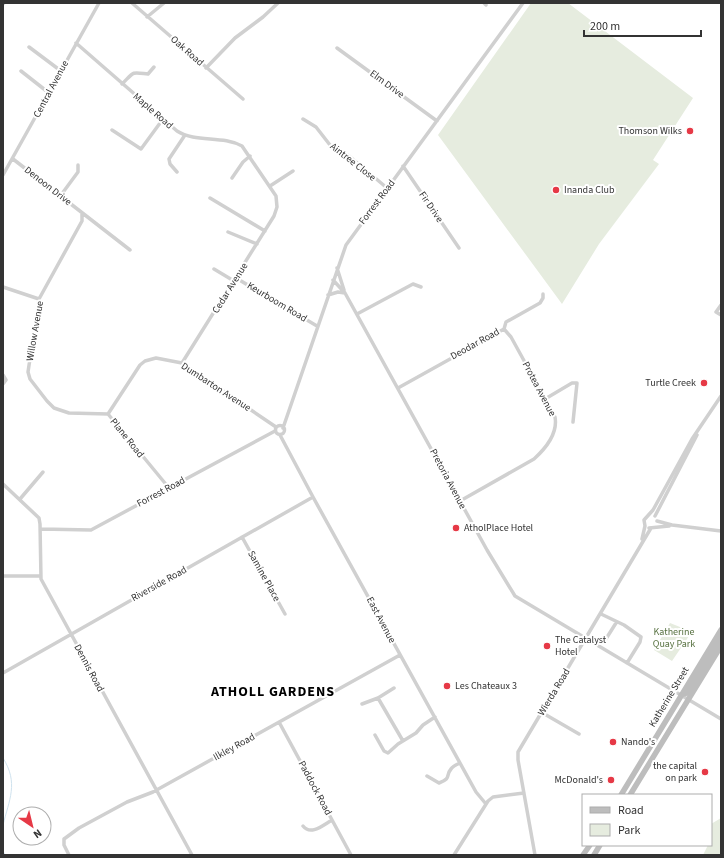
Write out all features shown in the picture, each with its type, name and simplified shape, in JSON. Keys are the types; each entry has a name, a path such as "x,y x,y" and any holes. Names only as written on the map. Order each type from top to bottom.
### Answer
{"main road":[{"name":"Katherine Street","path":"622,794 721,630"},
{"path":"681,695 687,693 721,638"},
{"name":"Katherine Street","path":"631,794 721,646"},
{"path":"627,794 678,709 688,699"},
{"path":"584,855 589,846"},
{"path":"594,855 599,846"}],"street":[{"name":"Central Avenue","path":"3,175 99,3"},
{"path":"147,17 164,3"},
{"path":"206,68 235,38 263,17 278,3"},
{"name":"Forrest Road","path":"280,435 284,431 283,428 317,326 337,268 349,240 523,3"},
{"name":"Oak Road","path":"134,4 242,99"},
{"name":"Maple Road","path":"76,43 177,131 185,135 242,146 270,186 277,199 276,212"},
{"path":"29,47 61,71"},
{"name":"Elm Drive","path":"337,48 437,121"},
{"path":"122,84 133,73 138,72 148,74 154,67"},
{"path":"21,71 49,93"},
{"name":"Aintree Close","path":"303,119 316,127 330,145 349,156 387,188"},
{"path":"112,130 141,149 163,120"},
{"path":"177,172 170,164 169,159 185,135"},
{"path":"232,178 243,162 250,156"},
{"name":"Denoon Drive","path":"13,159 130,250"},
{"path":"61,195 78,172 78,165"},
{"name":"Fir Drive","path":"403,166 459,248"},
{"path":"270,186 293,171"},
{"path":"210,198 265,231"},
{"name":"Cedar Avenue","path":"182,363 276,212"},
{"name":"Willow Avenue","path":"50,405 30,379 28,372 39,299 82,221 82,213"},
{"path":"228,232 256,244"},
{"path":"328,295 338,292 345,293 337,268"},
{"name":"Keurboom Road","path":"214,269 235,279 317,326"},
{"name":"Pretoria Avenue","path":"333,280 345,293 506,584 515,596 721,719"},
{"path":"357,314 412,284 421,287"},
{"path":"3,287 39,299"},
{"name":"Deodar Road","path":"398,388 504,329 508,321 540,303 543,298 543,294"},
{"path":"721,305 716,312 721,315"},
{"name":"Protea Avenue","path":"460,501 527,464 543,450 554,431 556,423 554,417 511,337 504,329"},
{"name":"Dumbarton Avenue","path":"108,414 145,360 156,358 182,363 276,429 280,435"},
{"path":"3,375 6,380 3,384"},
{"path":"545,399 572,383 577,383 572,422"},
{"path":"672,525 653,528 645,526 644,520 649,515 721,396"},
{"name":"Plane Road","path":"50,405 58,410 69,413 108,414 169,488"},
{"path":"276,429 280,426 283,428"},
{"name":"Forrest Road","path":"41,529 91,530 276,429"},
{"name":"East Avenue","path":"280,435 478,797 486,804"},
{"path":"20,499 43,472"},
{"path":"657,521 655,516 675,473"},
{"name":"Dennis Road","path":"3,484 39,518 41,529 40,576 192,855"},
{"name":"Riverside Road","path":"4,672 313,497"},
{"path":"649,515 655,516"},
{"path":"657,521 672,525 721,531"},
{"path":"653,528 657,521"},
{"name":"Wierda Road","path":"536,855 518,754 629,567 641,542 645,526"},
{"name":"Wierda Road","path":"641,542 653,528"},
{"name":"Samine Place","path":"242,538 285,614"},
{"path":"3,576 40,576"},
{"path":"601,614 616,623 624,625 641,637 640,642 626,663"},
{"path":"604,642 616,623"},
{"name":"Ilkley Road","path":"69,855 64,843 67,836 127,802 156,790 400,655"},
{"path":"362,704 378,698 394,688"},
{"path":"378,698 403,741"},
{"path":"542,712 579,734"},
{"path":"376,735 384,751 388,753 435,717"},
{"name":"Paddock Road","path":"279,722 351,855"},
{"path":"427,776 439,783 445,781 448,778 451,769 460,763"},
{"path":"454,855 486,804 493,797 524,793"},
{"path":"303,826 307,830 311,831 332,820"}],"green space":[{"name":"Inanda Club","path":"531,3 568,3 693,98 653,160 659,164 599,244 562,304 438,135"},
{"name":"Katherine Quay Park","path":"670,623 680,627 689,636 672,661 654,650"},
{"path":"721,818 721,855 703,855 708,846 712,846 712,823"}],"waterway":[{"path":"3,758 8,767 12,784 10,799 3,825"},
{"path":"3,851 5,855"}],"place":[{"name":"Thomson Wilks","path":"690,131"},
{"name":"Inanda Club","path":"556,190"},
{"name":"Turtle Creek","path":"704,383"},
{"name":"AtholPlace Hotel","path":"456,528"},
{"name":"The Catalyst Hotel","path":"547,646"},
{"name":"Les Chateaux 3","path":"447,686"},
{"name":"Nando's","path":"613,742"},
{"name":"the capital on park","path":"705,772"},
{"name":"McDonald's","path":"611,780"}],"district":[{"name":"ATHOLL GARDENS","path":"273,692"}]}
